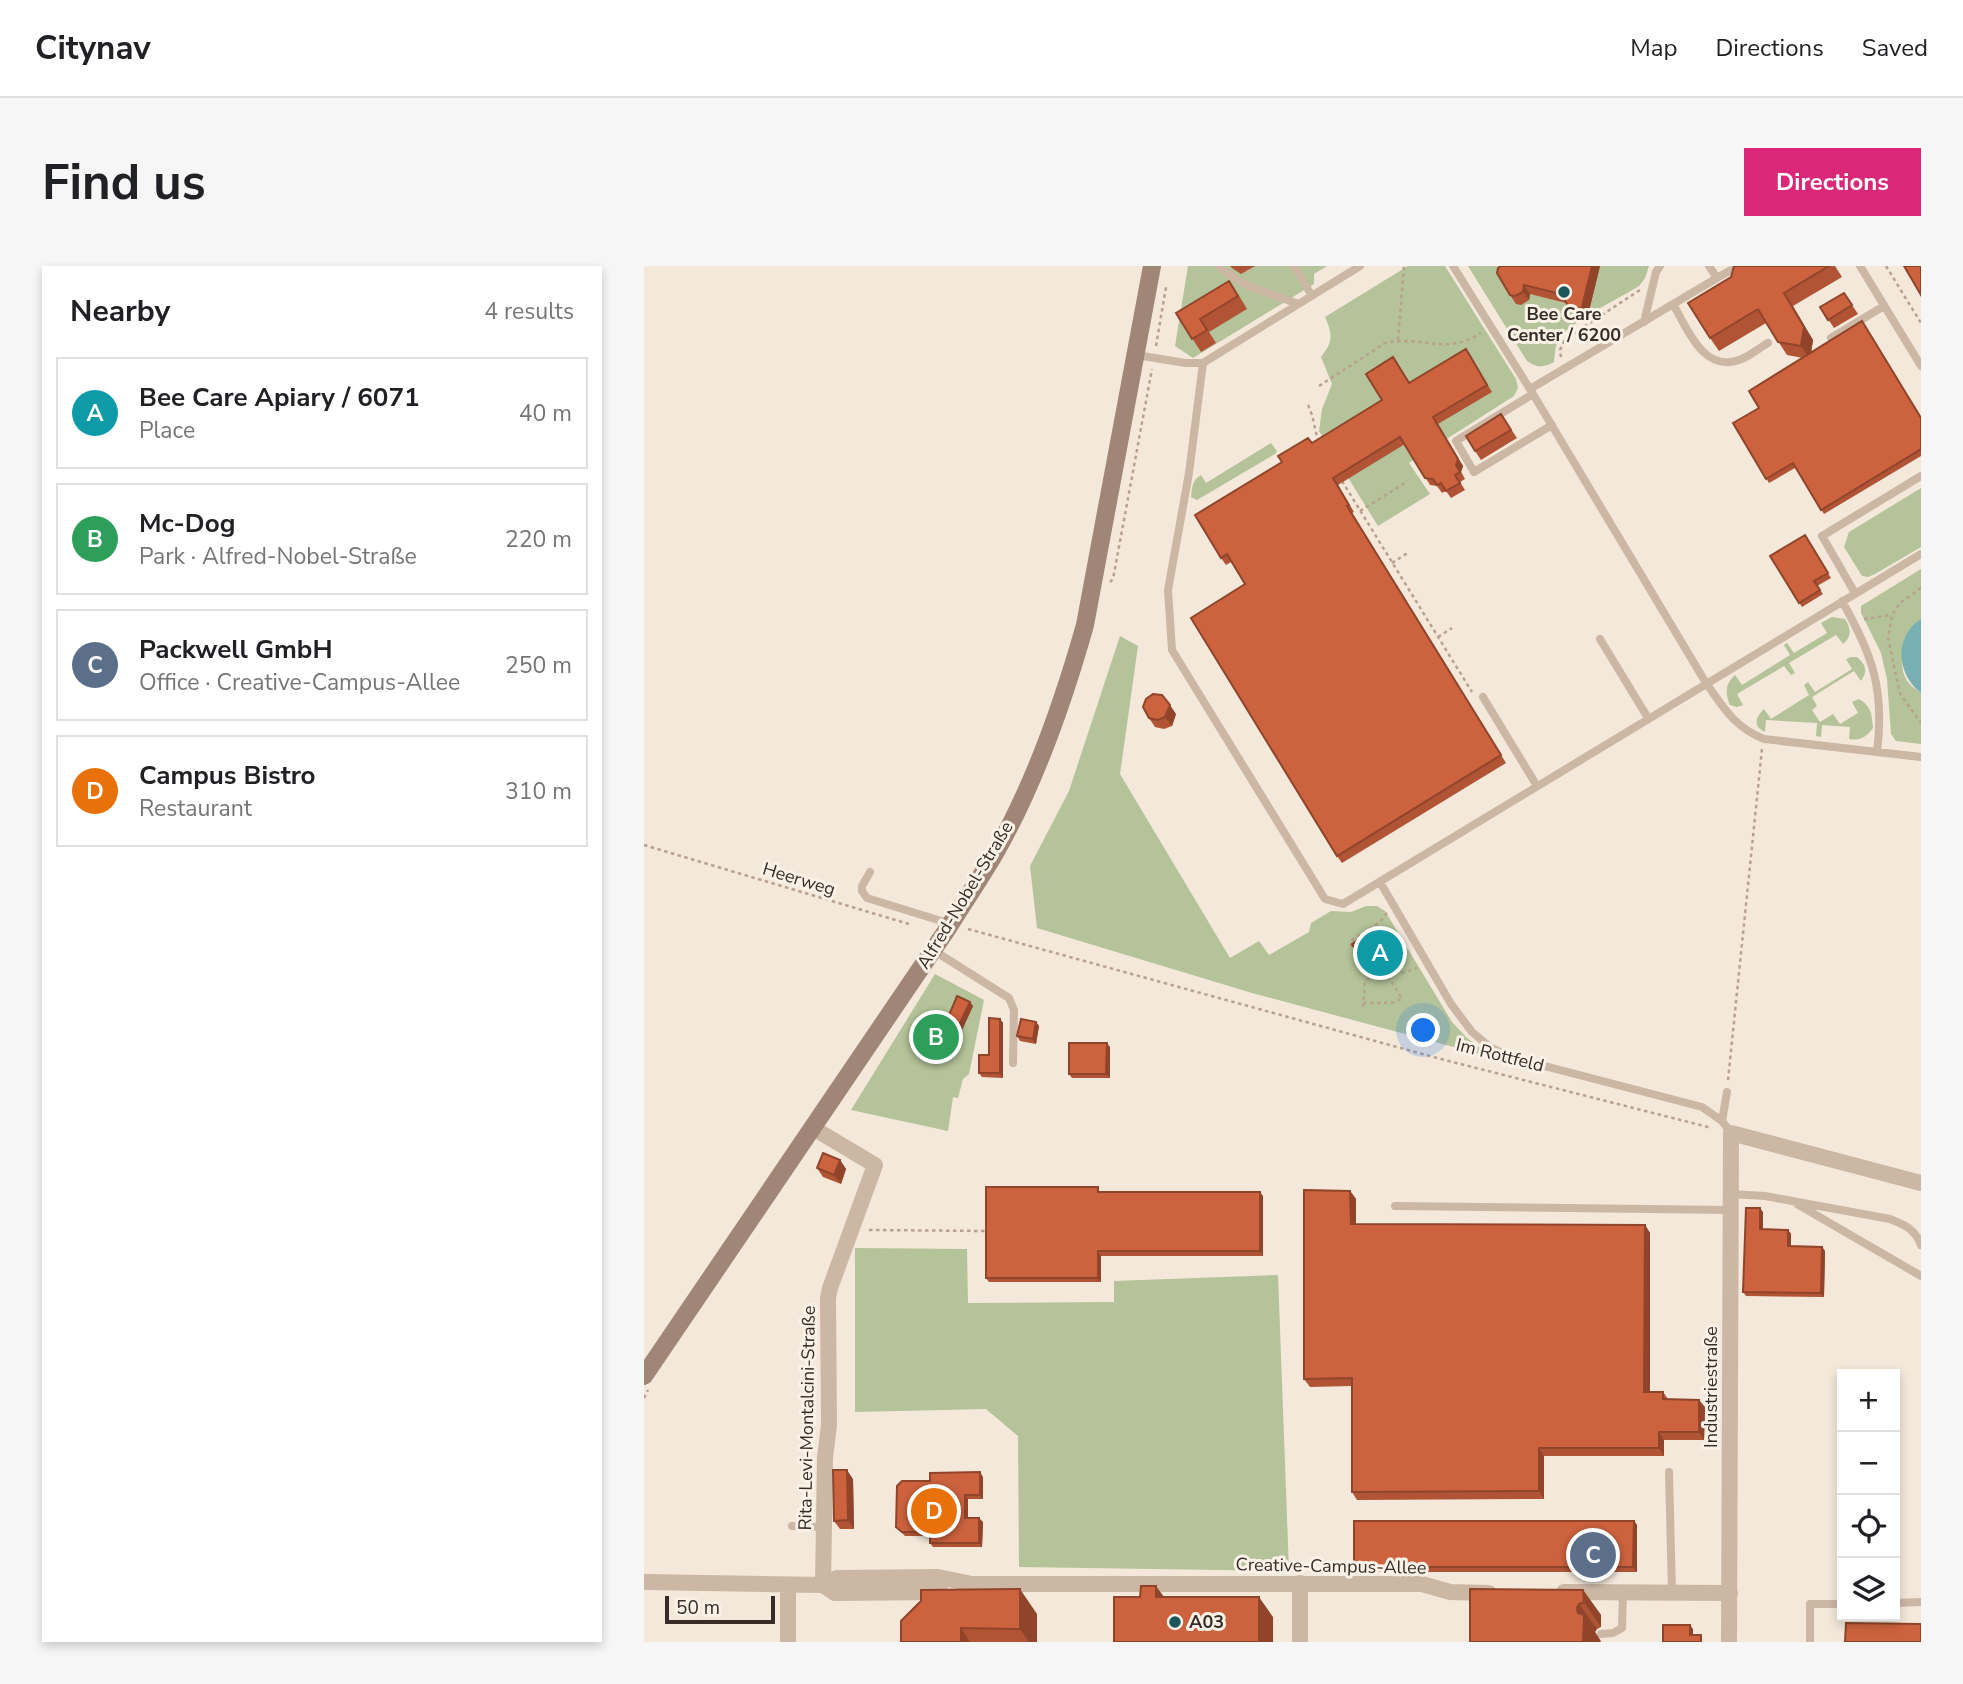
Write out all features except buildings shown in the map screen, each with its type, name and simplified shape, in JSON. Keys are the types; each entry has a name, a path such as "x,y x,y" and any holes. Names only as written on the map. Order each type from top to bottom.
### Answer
{"street":[{"name":"Alfred-Nobel-Straße","path":"648,1371 949,926 994,854 1016,811 1037,764 1072,670 1094,581 1152,266"},
{"path":"1727,1127 1921,1183"},
{"name":"Industriestraße","path":"1727,1127 1730,1202 1729,1642"},
{"name":"Rita-Levi-Montalcini-Straße","path":"813,1128 875,1165 828,1298 829,1425 825,1458 824,1585"},
{"name":"Creative-Campus-Allee","path":"644,1582 824,1585 844,1577 938,1577 972,1584 1422,1584 1461,1593 1502,1593"},
{"path":"1300,1583 1300,1642"},
{"path":"788,1585 788,1642"},
{"path":"1542,1592 1730,1593"}],"lane":[{"path":"1219,266 1244,284 1298,304"},
{"path":"1294,266 1312,296"},
{"path":"1136,355 1185,363 1203,363 1360,266"},
{"path":"1452,266 1532,392 1706,683 1732,720 1747,732 1763,739 1921,757"},
{"path":"1644,321 1653,282 1660,266"},
{"path":"1709,266 1717,278"},
{"path":"1552,425 1474,472 1456,442 1562,370 1738,266"},
{"path":"1860,266 1921,366"},
{"path":"1673,304 1698,347 1705,355 1717,360 1739,360 1768,343"},
{"path":"1831,338 1884,306"},
{"path":"1203,363 1189,473 1168,590 1172,650 1325,899 1343,904 1921,554"},
{"path":"1855,593 1822,536 1921,476"},
{"path":"1842,601 1863,639 1874,671 1879,719 1877,752"},
{"path":"1600,639 1648,718"},
{"path":"1483,697 1537,786"},
{"path":"870,872 862,886 867,898 949,926"},
{"path":"1380,882 1465,1023 1490,1047 1510,1057 1702,1107 1727,1127"},
{"path":"933,950 1009,998 1014,1010 1013,1063"},
{"path":"1727,1092 1727,1127"},
{"path":"1395,1206 1730,1202 1765,1195 1890,1219 1904,1224 1916,1233 1921,1245"},
{"path":"1792,1201 1921,1276"},
{"path":"1669,1472 1672,1592"},
{"path":"792,1526 823,1527"},
{"path":"1601,1634 1614,1633 1622,1628 1623,1592"},
{"path":"1900,1603 1921,1602"},
{"path":"1810,1642 1810,1604 1837,1604"}],"path":[{"path":"1398,340 1404,266"},
{"path":"1886,266 1921,323"},
{"path":"1106,588 1113,579 1167,279"},
{"path":"1562,370 1560,350 1564,339 1653,282"},
{"path":"1319,386 1385,343 1398,340 1453,345 1468,342 1491,327"},
{"path":"1308,405 1323,450"},
{"path":"1341,480 1474,696 1483,697"},
{"path":"1360,511 1408,481"},
{"path":"1392,563 1409,552"},
{"path":"1921,588 1900,603 1892,615 1888,638 1900,694 1921,723"},
{"path":"1852,621 1892,615"},
{"path":"1438,637 1452,628"},
{"path":"1727,1092 1763,739"},
{"name":"Heerweg","path":"644,845 911,925"},
{"path":"1371,976 1351,942 1380,922 1393,905"},
{"name":"Im Rottfeld","path":"949,926 973,930 1003,941 1437,1058 1727,1127"},
{"path":"1383,968 1402,999 1391,1003 1363,1005 1365,982 1371,976 1383,968 1394,961 1400,971 1406,974 1427,962"},
{"path":"851,1230 989,1231"},
{"path":"644,1398 648,1371"}],"green space":[{"path":"1188,266 1327,266 1314,274 1314,284 1193,358 1175,346"},
{"path":"1408,266 1445,266 1516,379 1518,388 1514,396 1409,463 1430,494 1378,526 1319,431 1322,409 1332,384 1321,357 1330,338 1325,317"},
{"path":"1468,266 1649,266 1639,286 1569,329 1557,344 1554,362 1540,366 1527,361"},
{"path":"1271,443 1277,451 1275,454 1197,500 1191,497 1192,487 1198,477 1201,475 1206,483"},
{"path":"1921,488 1921,547 1875,574 1862,576 1844,547 1849,532"},
{"path":"1921,569 1921,619 1908,635 1902,664 1907,681 1921,693 1921,744 1896,741 1891,734 1887,679 1881,653 1861,613 1861,606"},
{"path":"1832,617 1845,619 1848,626 1850,632 1843,644 1836,635 1789,663 1795,673 1791,675 1784,666 1737,694 1743,705 1730,705 1727,689 1735,675 1742,685 1790,655 1784,645 1787,643 1794,653 1827,633 1821,623"},
{"path":"1120,636 1138,646 1120,774 1230,958 1259,941 1269,955 1309,932 1311,923 1331,911 1351,912 1366,906 1377,906 1385,911 1452,1022 1491,1057 1252,993 1037,928 1030,866 1069,791"},
{"path":"1857,657 1864,665 1865,674 1861,681 1854,671 1812,697 1817,706 1812,710 1820,722 1833,714 1840,724 1858,713 1852,702 1859,699 1870,711 1872,719 1873,728 1865,736 1849,739 1850,727 1822,725 1821,737 1816,736 1817,723 1766,720 1765,732 1758,727 1757,718 1764,709 1771,719 1809,695 1804,685 1808,682 1815,692 1852,669 1846,659"},
{"path":"935,974 984,1000 969,1074 963,1079 958,1098 953,1097 948,1131 851,1110"},
{"path":"855,1248 967,1249 968,1303 1114,1302 1114,1281 1278,1275 1289,1571 1019,1567 1018,1436 986,1409 855,1412"}],"water":[{"path":"1921,619 1921,693 1907,676 1903,666 1902,646 1912,627"}],"place":[{"name":"Bee Care Center / 6200","path":"1564,292"},
{"name":"Bee Care Apiary / 6071","path":"1380,953"},
{"name":"Mc-Dog","path":"936,1037"},
{"name":"Campus Bistro","path":"934,1511"},
{"name":"Packwell GmbH","path":"1593,1555"},
{"name":"A03","path":"1175,1622"}]}
